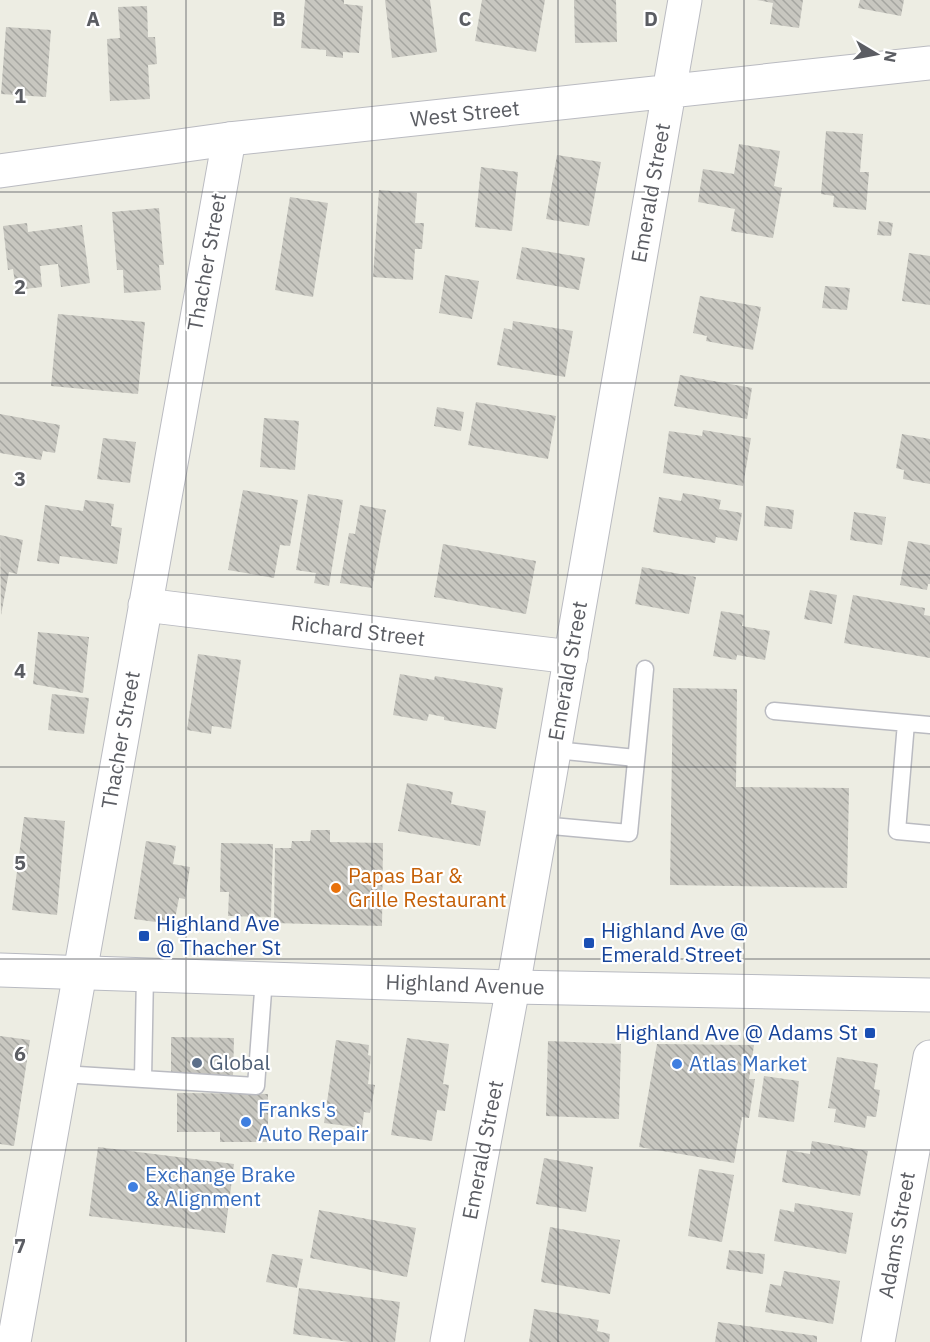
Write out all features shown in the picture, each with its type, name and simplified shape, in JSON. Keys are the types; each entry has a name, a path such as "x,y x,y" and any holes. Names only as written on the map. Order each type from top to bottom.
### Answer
{"street":[{"name":"Emerald Street","path":"447,1342 513,987 685,0"},
{"name":"West Street","path":"0,171 229,139 930,63"},
{"name":"Thacher Street","path":"14,1342 229,139"},
{"name":"Richard Street","path":"145,605 571,657"},
{"name":"Highland Avenue","path":"0,970 513,987 930,995"},
{"name":"Adams Street","path":"878,1342 930,1057"}],"lane":[{"path":"541,825 629,833 645,669"},
{"path":"774,711 930,725"},
{"path":"906,723 897,831 930,834"},
{"path":"555,750 636,758"},
{"path":"143,1079 145,974"},
{"path":"62,1074 256,1086 264,978"}],"building":[{"path":"305,0 344,0 344,4 363,6 359,53 343,52 343,58 326,56 326,50 301,48"},
{"path":"385,0 430,0 437,52 392,58"},
{"path":"482,0 545,0 536,52 475,41"},
{"path":"574,0 616,0 617,42 575,43"},
{"path":"757,0 803,0 799,28 770,24 773,3"},
{"path":"860,0 904,0 901,16 858,8"},
{"path":"147,6 148,37 155,37 157,64 148,65 150,99 110,101 107,39 120,38 118,7"},
{"path":"6,27 51,30 46,97 1,94"},
{"path":"826,131 863,134 860,172 869,172 866,210 833,207 834,196 821,194"},
{"path":"739,144 780,151 774,186 782,188 773,238 731,231 735,209 698,202 703,169 734,174"},
{"path":"557,155 601,162 589,226 546,219"},
{"path":"481,167 518,172 512,231 475,227"},
{"path":"379,190 417,193 415,223 424,223 422,249 415,249 413,280 373,277"},
{"path":"290,197 328,203 313,297 275,290"},
{"path":"159,208 164,265 159,265 161,290 124,293 123,270 117,270 112,212"},
{"path":"879,221 893,223 891,236 877,235"},
{"path":"27,223 28,232 82,225 90,283 61,287 58,264 40,266 42,287 16,290 13,269 8,270 3,226"},
{"path":"522,247 585,258 579,290 516,279"},
{"path":"909,253 930,256 930,305 902,301"},
{"path":"445,275 479,281 472,319 439,313"},
{"path":"825,286 850,288 847,310 822,308"},
{"path":"700,296 761,307 753,350 706,341 707,336 693,333"},
{"path":"58,314 145,322 138,394 51,386"},
{"path":"513,321 573,331 565,377 497,365 504,328 512,330"},
{"path":"680,375 752,388 747,419 674,406"},
{"path":"476,402 556,416 548,459 468,445"},
{"path":"437,407 464,412 461,431 434,426"},
{"path":"0,414 60,425 55,453 43,451 41,460 0,453"},
{"path":"264,418 299,421 295,470 260,467"},
{"path":"703,430 751,438 743,486 663,473 669,431 702,436"},
{"path":"902,434 930,439 930,484 903,479 904,470 896,468"},
{"path":"103,438 136,442 130,483 97,479"},
{"path":"243,490 298,500 290,546 280,545 274,578 228,570"},
{"path":"683,493 721,500 719,509 742,513 737,541 716,537 715,543 653,532 659,497 681,501"},
{"path":"308,494 343,500 329,586 314,583 316,573 296,570"},
{"path":"85,500 114,504 111,526 122,528 117,564 60,556 59,564 37,561 45,505 83,511"},
{"path":"360,505 386,510 372,588 340,583 349,533 355,534"},
{"path":"766,506 794,510 792,529 764,526"},
{"path":"854,512 886,517 882,545 850,540"},
{"path":"0,535 23,540 17,574 9,572 1,615"},
{"path":"908,541 930,545 930,584 927,590 900,585"},
{"path":"443,544 536,561 526,614 434,597"},
{"path":"642,567 696,577 689,614 635,604"},
{"path":"810,590 837,595 832,624 804,619"},
{"path":"853,595 925,608 924,615 930,616 930,658 844,643"},
{"path":"721,611 744,615 742,626 770,631 765,660 737,655 736,660 713,656"},
{"path":"38,632 89,637 83,693 33,684"},
{"path":"198,654 241,660 231,729 212,726 211,734 187,730"},
{"path":"400,674 434,680 435,676 503,688 496,729 444,720 444,717 429,714 427,721 393,715"},
{"path":"673,688 737,689 736,787 849,788 847,888 670,885"},
{"path":"52,694 89,698 84,734 48,730"},
{"path":"407,783 453,792 451,804 486,811 480,846 398,831"},
{"path":"24,817 65,821 57,915 12,910"},
{"path":"311,830 330,830 330,842 383,843 382,926 274,923 275,848 291,848 292,841 310,841"},
{"path":"146,841 176,846 173,864 190,867 185,899 179,898 175,919 171,918 170,924 134,919"},
{"path":"221,843 273,844 271,917 228,916 229,892 220,892"},
{"path":"0,1036 30,1040 14,1146 0,1144"},
{"path":"171,1037 234,1038 233,1077 171,1076"},
{"path":"407,1038 449,1044 443,1084 449,1085 445,1111 437,1110 432,1141 391,1135"},
{"path":"336,1040 369,1045 368,1055 371,1056 368,1084 375,1085 370,1113 364,1112 362,1128 324,1123"},
{"path":"548,1041 621,1044 619,1119 546,1116"},
{"path":"657,1044 754,1045 749,1079 755,1079 749,1118 742,1117 734,1163 639,1147"},
{"path":"837,1057 878,1064 874,1089 880,1090 876,1117 867,1116 865,1128 834,1122 836,1109 828,1108"},
{"path":"764,1076 799,1081 794,1122 758,1117"},
{"path":"177,1093 268,1094 268,1142 220,1142 220,1132 177,1132"},
{"path":"812,1141 868,1151 860,1196 782,1182 787,1150 810,1154"},
{"path":"98,1147 234,1164 225,1233 89,1216"},
{"path":"544,1158 593,1167 586,1212 536,1204"},
{"path":"699,1169 734,1175 722,1242 688,1236"},
{"path":"795,1203 853,1213 846,1254 774,1241 780,1209 794,1212"},
{"path":"319,1210 416,1228 407,1277 310,1258"},
{"path":"550,1227 620,1240 610,1294 541,1282"},
{"path":"729,1250 765,1254 763,1274 726,1269"},
{"path":"272,1254 303,1259 297,1288 266,1282"},
{"path":"784,1271 840,1281 833,1324 765,1312 770,1284 781,1286"},
{"path":"299,1288 400,1302 395,1342 349,1342 293,1334"},
{"path":"534,1309 599,1320 597,1331 610,1334 609,1342 529,1342"},
{"path":"718,1322 817,1336 817,1342 715,1342"}],"place":[{"name":"Papas Bar & Grille Restaurant","path":"336,888"},
{"name":"Highland Ave @ Thacher St","path":"144,936"},
{"name":"Highland Ave @ Emerald Street","path":"589,943"},
{"name":"Highland Ave @ Adams St","path":"870,1033"},
{"name":"Global","path":"197,1063"},
{"name":"Atlas Market","path":"677,1064"},
{"name":"Franks's Auto Repair","path":"246,1122"},
{"name":"Exchange Brake & Alignment","path":"133,1187"}]}
